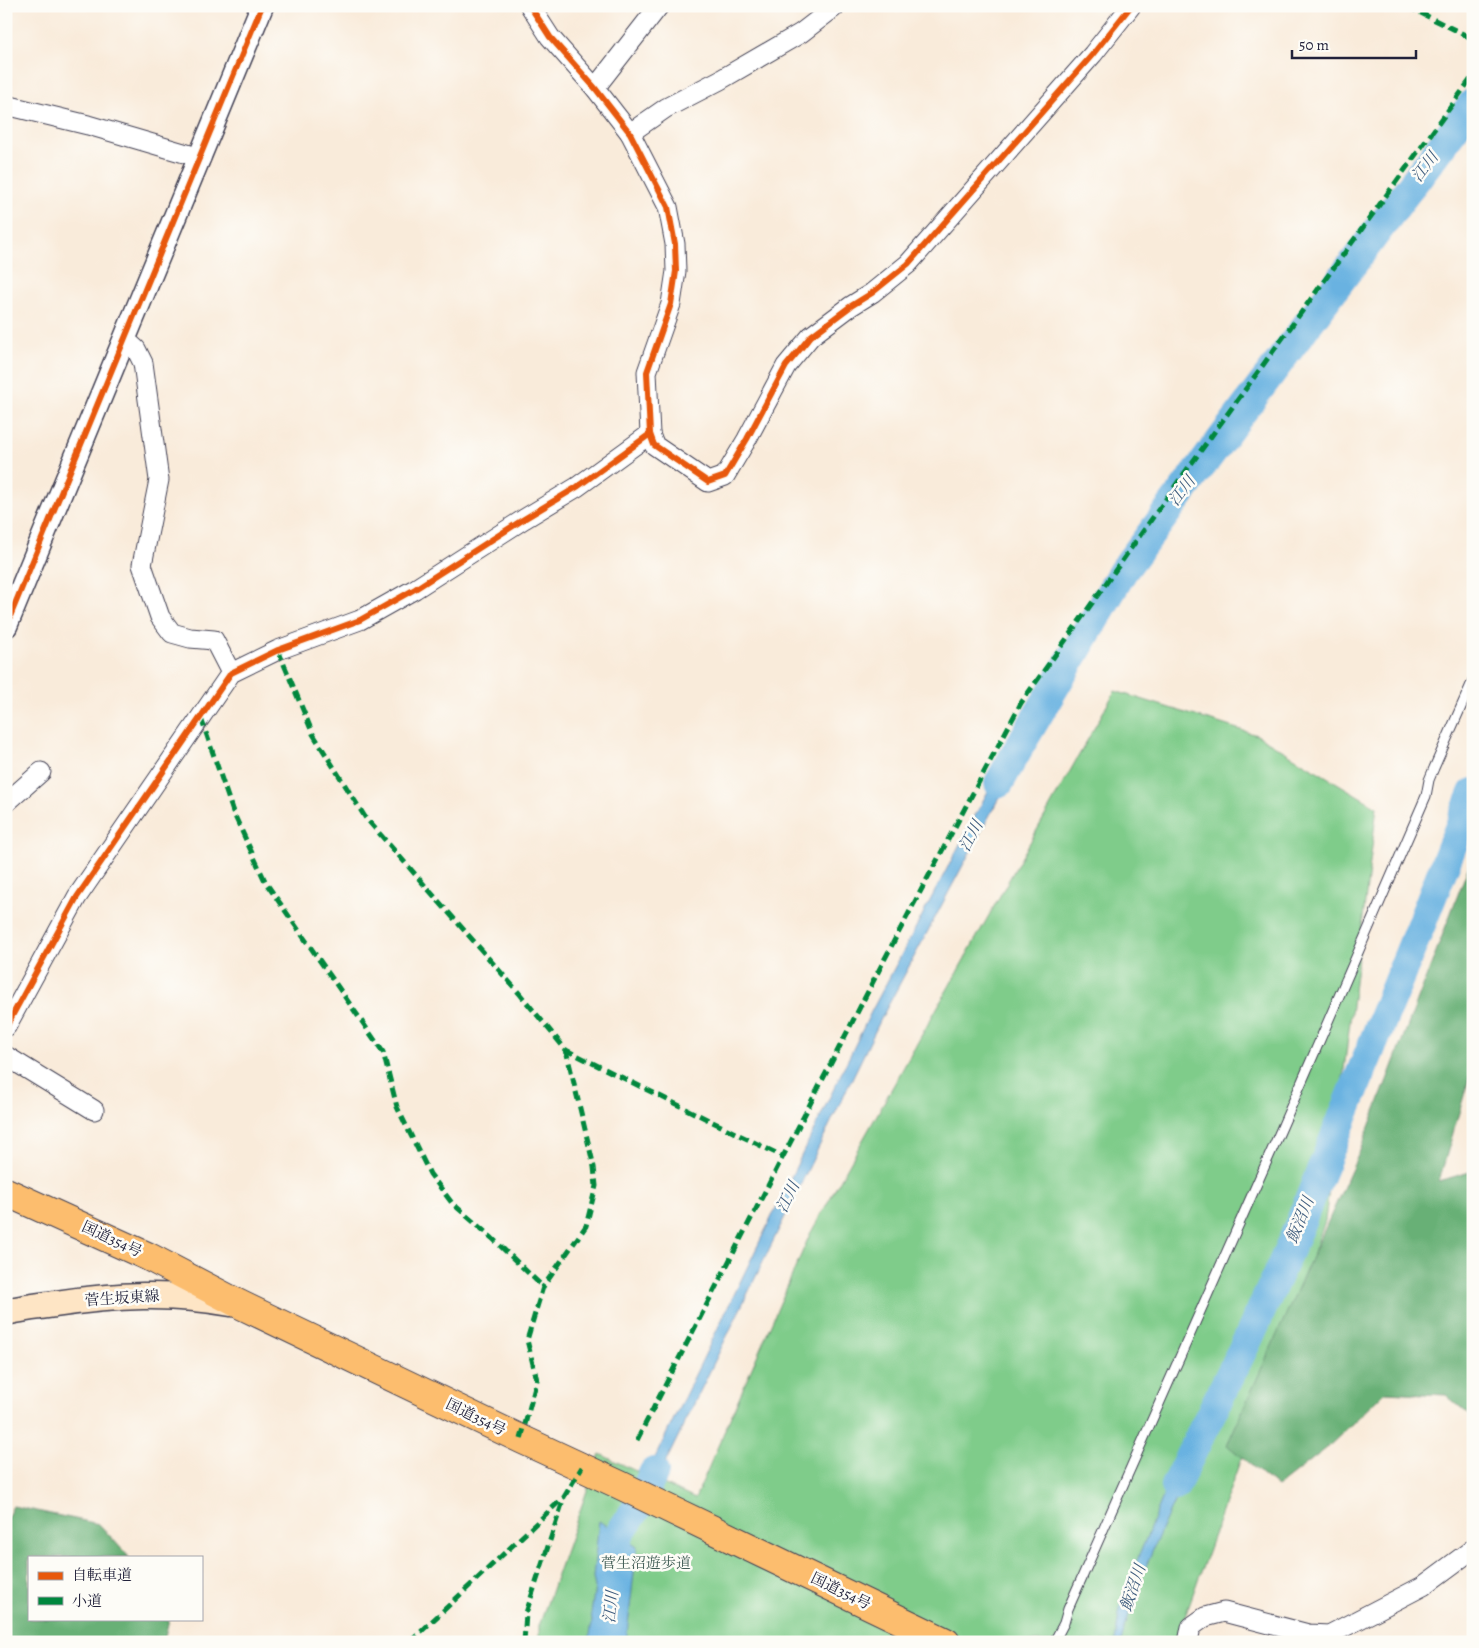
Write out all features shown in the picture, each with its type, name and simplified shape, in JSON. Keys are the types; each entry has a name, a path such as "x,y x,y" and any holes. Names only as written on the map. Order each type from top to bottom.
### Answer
{"highway":[{"name":"国道354号","path":"6,1192 149,1256 239,1304 946,1642"}],"main road":[{"name":"菅生坂東線","path":"6,1312 71,1301 156,1295 204,1298 239,1304"}],"street":[{"path":"6,626 201,158 262,6"},
{"path":"530,6 550,37 595,88 630,133 668,207 675,244 676,271 671,304 647,372 650,434 654,445 708,482 725,476 748,439 786,366 811,336 850,306 872,293 908,264 1092,54 1131,6"},
{"path":"595,88 659,6"},
{"path":"630,133 666,108 720,80 801,33 836,6"},
{"path":"6,105 88,125 201,158"},
{"path":"125,339 136,349 143,363 158,480 142,565 160,617 172,633 190,638 214,640 231,672"},
{"path":"6,1027 77,897 231,672 278,650 360,620 415,589 577,487 650,434"},
{"path":"6,803 41,772"},
{"path":"6,1056 94,1110"},
{"path":"1188,1642 1191,1627 1205,1617 1224,1612 1308,1634 1329,1635 1423,1586 1473,1550"}],"lane":[{"path":"1054,1642 1375,915 1426,796 1429,780 1434,768 1473,680"}],"green space":[{"name":"菅生沼遊歩道","path":"1115,691 1257,735 1377,807 1325,1221 1176,1642 539,1642 539,1626 600,1454 695,1499 810,1234"},
{"path":"1473,855 1473,1065 1439,1181 1473,1171 1473,1418 1446,1395 1385,1392 1327,1448 1277,1487 1227,1445 1359,1153"},
{"path":"13,1506 99,1524 128,1556 28,1556 28,1620 169,1620 164,1642 6,1642 6,1520"}],"water":[{"path":"1013,744 1024,751 882,1017 642,1511 632,1505 871,1012"},
{"path":"1189,1446 1199,1452 1176,1498 1145,1569 1121,1642 1115,1642 1121,1600 1162,1499"},
{"path":"599,1521 637,1547 626,1642 589,1642"}],"waterway":[{"name":"江川","path":"999,783 1123,571 1473,103"},
{"name":"飯沼川","path":"1175,1486 1249,1337 1292,1243 1473,793"},
{"name":"江川","path":"607,1642 618,1536 637,1508 654,1472"}],"marked path":[{"path":"1407,6 1473,39"},
{"path":"637,1440 894,941 1021,703 1178,482 1473,76"},
{"path":"278,650 313,734 365,817 519,993 566,1050 784,1157"},
{"path":"201,718 233,812 266,883 383,1052 397,1107 430,1174 452,1203 543,1287"},
{"path":"521,1439 537,1380 527,1340 543,1287 586,1226 596,1186 594,1167 566,1050"},
{"path":"410,1642 564,1497 582,1467"},
{"path":"524,1642 526,1613 564,1498"}],"cycle path":[{"path":"6,626 262,6"},
{"path":"530,6 550,37 595,88 630,133 668,207 675,244 676,271 671,304 647,372 650,434 654,445 708,482 725,476 786,366 811,336 872,293 908,264 1093,54 1131,6"},
{"path":"6,1027 77,897 231,673 278,650 360,620 415,589 577,487 650,434"}]}
